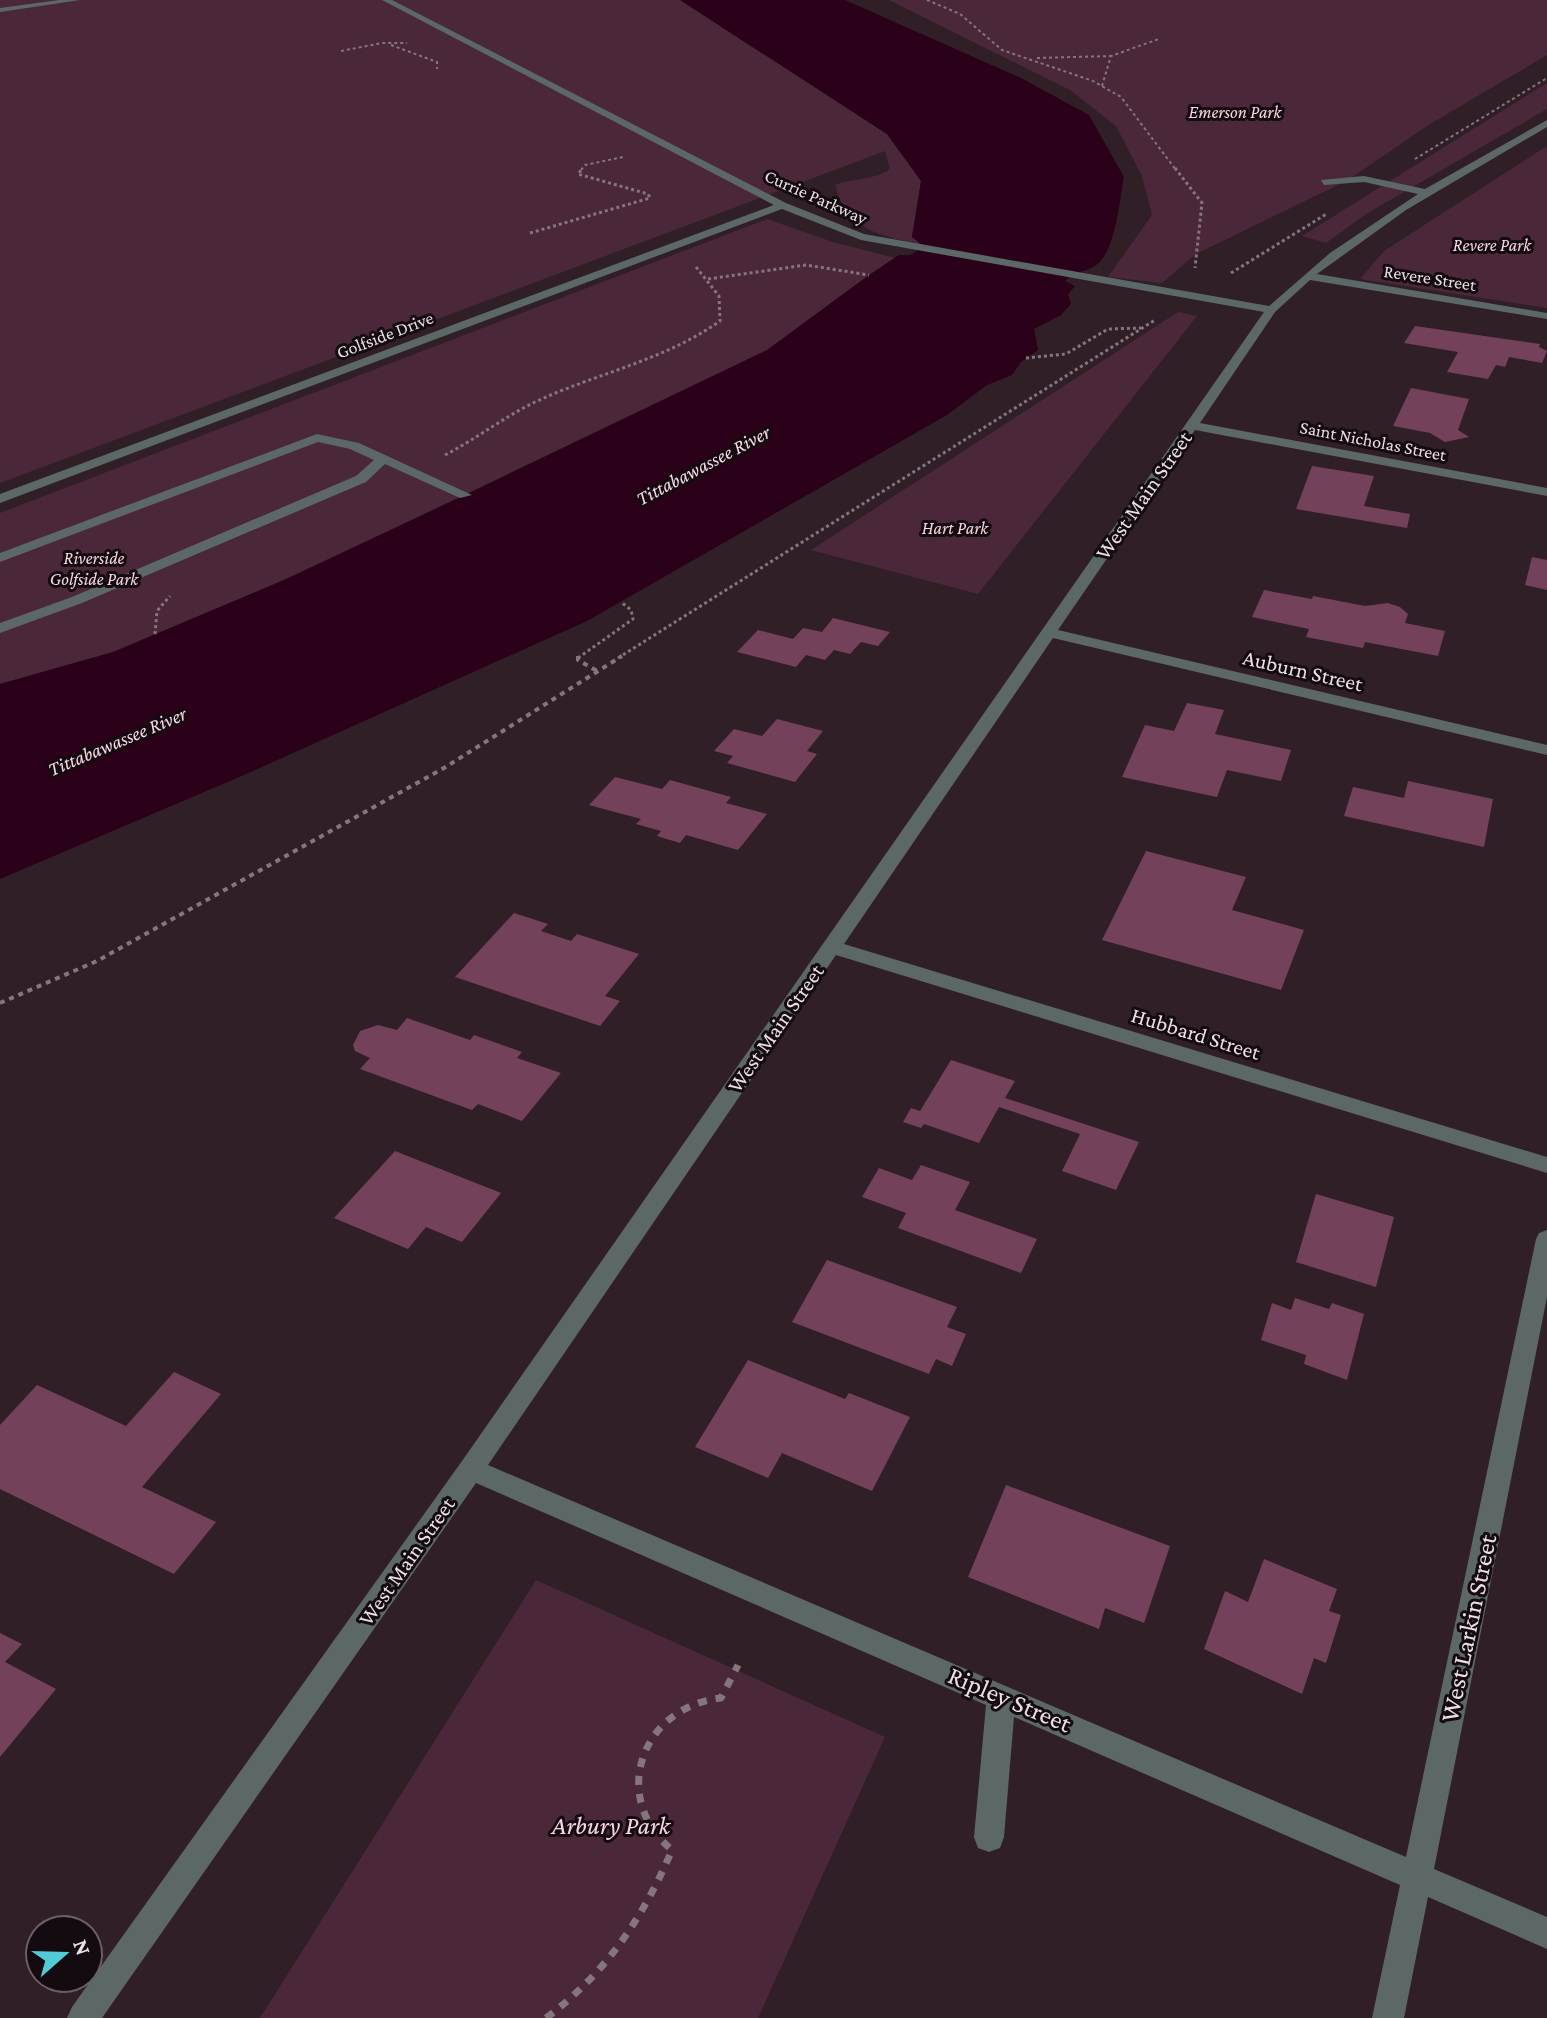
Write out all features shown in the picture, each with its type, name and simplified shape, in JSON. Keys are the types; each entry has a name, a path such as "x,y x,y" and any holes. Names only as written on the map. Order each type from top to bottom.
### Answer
{"street":[{"path":"0,10 76,0"},
{"name":"Currie Parkway","path":"386,0 782,205 861,237 1271,310"},
{"name":"West Main Street","path":"83,2018 471,1469 1271,310 1307,276 1371,228 1547,123"},
{"path":"1324,182 1340,179 1378,182 1428,193"},
{"name":"Golfside Drive","path":"0,499 782,205"},
{"name":"Revere Street","path":"1307,276 1547,316"},
{"name":"Saint Nicholas Street","path":"1191,425 1547,492"},
{"path":"0,558 317,438 354,446 465,495"},
{"path":"0,628 77,600 361,479 382,460"},
{"name":"Auburn Street","path":"1049,632 1547,750"},
{"name":"Hubbard Street","path":"832,947 1547,1165"},
{"name":"West Larkin Street","path":"1388,2018 1547,1239"},
{"name":"Ripley Street","path":"471,1469 1547,1933"},
{"path":"989,1837 1001,1696"}],"path":[{"path":"927,0 960,14 1002,50 1102,86 1121,97 1202,203 1193,297"},
{"path":"1027,58 1111,56 1159,39"},
{"path":"382,43 426,56 437,62 437,69"},
{"path":"341,51 382,43 407,43"},
{"path":"1102,86 1111,56"},
{"path":"0,1003 97,961 444,768 1173,307 1547,78"},
{"path":"530,233 650,198 648,194 578,174 585,165 628,157"},
{"path":"707,279 806,265 869,275"},
{"path":"1026,358 1044,359 1074,351 1107,327 1142,328"},
{"path":"598,671 578,660 578,656 633,619 631,610 621,602"},
{"path":"546,2018 579,1996 624,1945 655,1892 672,1850 652,1831 639,1803 637,1769 650,1739 671,1717 697,1701 721,1698 738,1665"}],"green space":[{"path":"0,0 680,0 887,134 921,181 912,237 923,245 868,229 848,213 841,200 835,185 890,169 885,151 0,483"},
{"name":"Emerson Park","path":"889,0 1547,0 1547,55 1430,124 1348,180 1196,254 1162,283 1108,277 1152,215 1142,176 1116,126 1070,90"},
{"path":"1547,83 1547,109 1366,214 1326,243 1302,236"},
{"name":"Revere Park","path":"1547,146 1547,308 1360,279 1384,251"},
{"name":"Riverside Golfside Park","path":"767,219 833,242 895,258 767,350 286,580 113,652 0,684 0,513"},
{"name":"Hart Park","path":"1178,312 1197,316 978,594 811,550"},
{"name":"Arbury Park","path":"536,1580 885,1737 758,2018 260,2018"}],"water":[{"name":"Tittabawassee River","path":"680,0 845,0 1021,78 1089,115 1124,177 1112,240 1101,261 1065,281 1075,286 1068,294 1071,304 1061,315 1034,329 1038,350 1021,362 1012,375 987,385 947,415 587,621 244,775 0,879 0,684 113,652 286,579 465,495 767,350 899,255 911,255 923,246 912,237 921,181 887,134"}],"building":[{"path":"1415,326 1540,344 1539,347 1547,351 1542,363 1509,357 1505,367 1496,365 1488,379 1447,372 1458,352 1404,343"},
{"path":"1411,388 1469,399 1458,430 1469,437 1445,442 1430,433 1393,426"},
{"path":"1312,466 1374,476 1364,506 1410,514 1407,528 1296,509"},
{"path":"1532,557 1547,560 1547,590 1525,585"},
{"path":"1264,590 1365,606 1388,603 1400,607 1408,614 1405,623 1445,631 1438,656 1365,642 1363,648 1306,637 1309,629 1252,617"},
{"path":"833,618 890,632 878,646 861,642 850,654 834,650 825,660 806,655 796,667 737,652 758,630 793,639 803,628 822,632"},
{"path":"1187,703 1224,710 1215,734 1291,750 1281,781 1227,770 1217,797 1122,777 1145,725 1174,731"},
{"path":"777,719 823,731 807,751 817,754 795,782 727,763 733,756 714,751 734,729 762,736"},
{"path":"615,777 662,789 670,780 731,797 726,803 767,814 738,850 686,835 680,843 657,836 661,831 636,824 641,819 589,805"},
{"path":"1408,781 1493,799 1484,847 1344,816 1353,787 1404,798"},
{"path":"1146,851 1246,877 1232,910 1304,930 1281,990 1102,940"},
{"path":"514,913 548,924 541,931 571,941 577,934 639,954 605,996 620,1001 600,1026 455,977"},
{"path":"407,1018 470,1040 474,1035 522,1052 517,1058 561,1073 522,1121 478,1104 472,1110 360,1069 370,1058 355,1051 353,1045 360,1031 378,1025 397,1030"},
{"path":"951,1060 1015,1081 1005,1098 1139,1142 1116,1190 1062,1171 1080,1134 999,1107 979,1143 924,1124 921,1128 903,1122 911,1108 920,1111"},
{"path":"395,1151 501,1193 462,1242 426,1227 408,1249 334,1218"},
{"path":"921,1165 970,1182 955,1210 1037,1239 1021,1273 898,1228 906,1213 862,1197 879,1168 912,1180"},
{"path":"1316,1194 1394,1217 1376,1287 1296,1262"},
{"path":"827,1260 957,1307 947,1327 966,1334 952,1366 936,1359 929,1374 792,1322"},
{"path":"1295,1298 1329,1309 1332,1303 1364,1314 1347,1380 1304,1364 1306,1355 1261,1340 1272,1303 1291,1310"},
{"path":"748,1360 845,1399 849,1393 910,1417 872,1491 782,1453 768,1478 695,1447"},
{"path":"174,1372 221,1394 142,1487 216,1522 174,1574 0,1489 0,1425 37,1385 126,1426"},
{"path":"1006,1485 1170,1546 1144,1623 1105,1608 1099,1629 968,1577"},
{"path":"1264,1559 1337,1589 1329,1611 1341,1615 1326,1663 1314,1658 1302,1694 1204,1649 1225,1591 1248,1602"},
{"path":"0,1633 22,1644 5,1662 56,1689 0,1757"}]}
